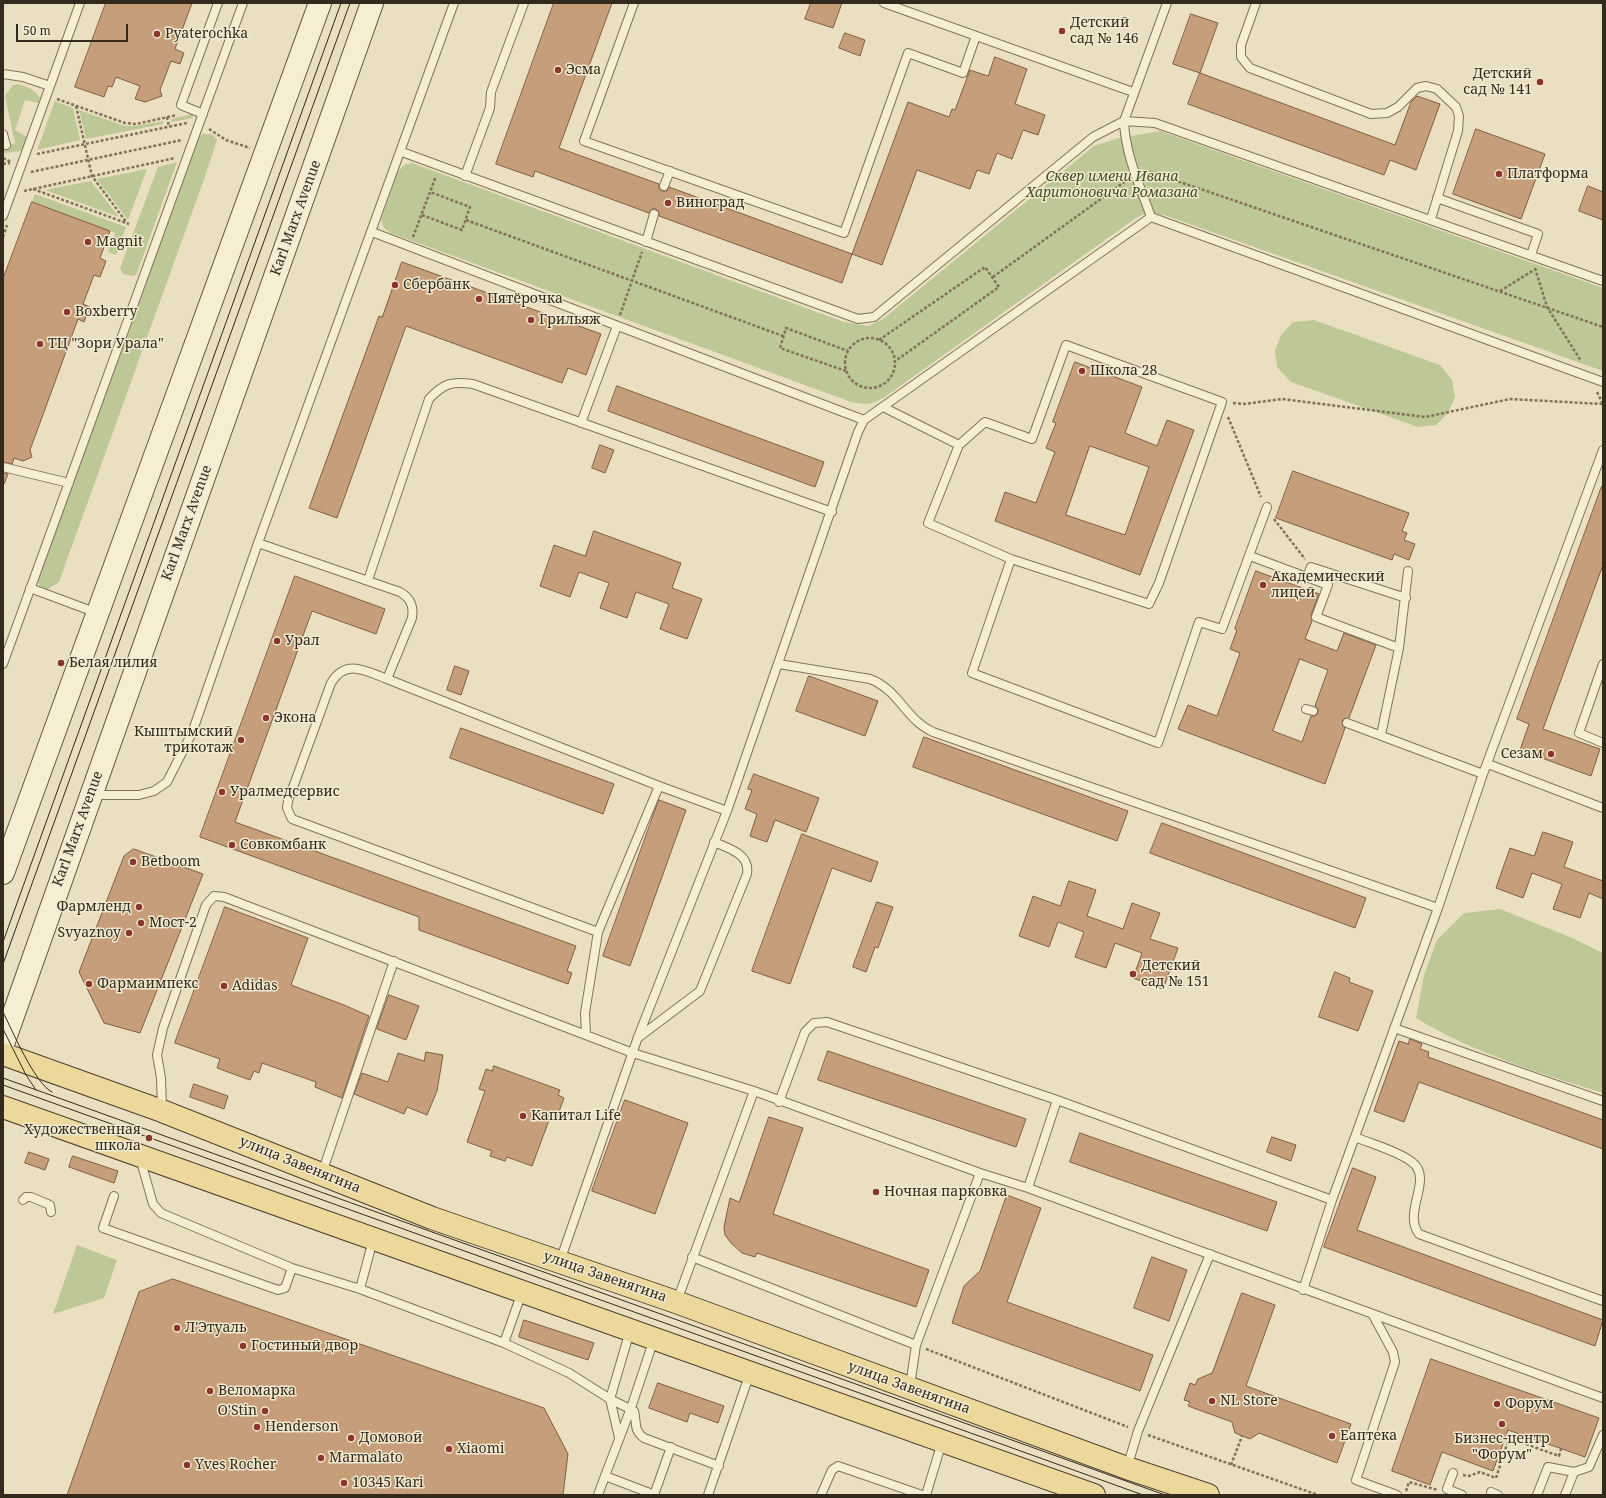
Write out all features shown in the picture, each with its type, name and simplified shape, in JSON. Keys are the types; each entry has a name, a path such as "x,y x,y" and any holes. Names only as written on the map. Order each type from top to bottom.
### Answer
{"main road":[{"path":"3,873 320,3"},
{"name":"Karl Marx Avenue","path":"3,1044 372,3"},
{"name":"улица Завенягина","path":"3,1054 162,1111 322,1173 432,1218 676,1302 1127,1468 1208,1495"},
{"path":"3,1107 1094,1495"}],"lane":[{"path":"3,216 80,3"},
{"path":"199,112 181,105 218,3"},
{"path":"3,664 69,483 199,112 243,3"},
{"path":"90,796 139,795 154,792 167,782 192,733 258,543 402,152 454,3"},
{"path":"466,176 490,108 491,92 524,3"},
{"path":"634,3 584,141 844,233 908,53 963,73 976,36"},
{"path":"884,3 1133,92"},
{"path":"1151,216 1124,136 1124,121 1133,92 1167,3"},
{"path":"1256,3 1241,45 1241,57 1250,68 1371,114 1387,113 1398,106 1417,88 1426,86 1436,89 1456,108 1459,116 1458,131 1430,219"},
{"path":"3,74 24,77 50,86"},
{"path":"402,152 858,319 874,317 1093,137 1124,121 1154,123 1603,281"},
{"path":"3,134 6,145"},
{"path":"664,186 670,171"},
{"path":"1437,198 1538,234 1534,256"},
{"path":"646,242 654,214"},
{"path":"1151,216 1603,382"},
{"path":"560,1261 638,1037 727,810 832,512 858,432 864,420 1151,216"},
{"path":"372,232 864,420"},
{"path":"581,423 617,326"},
{"path":"1066,345 1222,402 1159,583 1149,604 1011,559 928,523 959,445 985,422 1032,439 1066,345"},
{"path":"368,580 429,399 438,390 448,384 458,382 473,384 832,512"},
{"path":"883,407 959,445"},
{"path":"1303,1290 1332,1200 1438,908 1483,774 1603,452"},
{"path":"3,466 69,483"},
{"path":"1011,559 972,673 1158,743 1199,622 1222,629 1267,507"},
{"path":"258,543 368,580 400,592 406,596 411,602 413,610 412,618 387,679"},
{"path":"1250,556 1328,585 1316,617 1399,648"},
{"path":"1307,577 1311,567 1406,598"},
{"path":"1381,735 1399,648 1408,571"},
{"path":"30,588 98,613"},
{"path":"779,664 880,683 890,690 915,722 932,732 1438,908"},
{"path":"1603,664 1579,733 1603,743"},
{"path":"598,932 292,819 287,808 288,801 331,683 336,675 343,670 351,668 387,679 659,786 727,810"},
{"path":"1347,723 1483,774"},
{"path":"1488,764 1603,808"},
{"path":"586,1034 585,1013 598,932 659,786"},
{"path":"638,1037 700,991 747,874 747,862 743,857 714,842"},
{"path":"162,1111 161,1078 157,1055 163,1028 206,905 214,896 224,897 394,960 633,1053 754,1091 779,1102 980,1173 1028,1188 1210,1254 1303,1290 1603,1398"},
{"path":"322,1173 394,960"},
{"path":"779,1102 805,1032 809,1026 820,1021 1057,1100 1332,1200"},
{"path":"1394,1028 1603,1101"},
{"path":"676,1302 754,1091"},
{"path":"1028,1188 1057,1100"},
{"path":"1355,1137 1413,1162 1418,1170 1420,1180 1412,1222 1419,1234 1603,1301"},
{"path":"139,1156 153,1204 161,1213 292,1268 360,1289 504,1343 569,1373 610,1400 631,1408 634,1411 635,1426 638,1434 644,1438 719,1466"},
{"path":"910,1388 916,1345 980,1173"},
{"path":"114,1196 103,1228 278,1290 285,1288 292,1268"},
{"path":"23,1200 26,1197 32,1197 50,1204 51,1212"},
{"path":"360,1289 374,1238"},
{"path":"1127,1468 1138,1432 1210,1254"},
{"path":"692,1257 916,1345"},
{"path":"504,1343 522,1292"},
{"path":"1373,1315 1393,1352 1395,1362 1356,1480 1397,1495"},
{"path":"619,1437 610,1400 630,1330"},
{"path":"598,1495 631,1408 654,1338"},
{"path":"708,1495 750,1372"},
{"path":"1537,1495 1548,1467 1574,1472 1589,1467 1603,1436"},
{"path":"926,1495 942,1441"},
{"path":"605,1476 655,1495 671,1447"},
{"path":"821,1495 832,1470 838,1466 922,1495"},
{"path":"1565,1495 1574,1472"},
{"path":"1453,1473 1447,1489 1462,1495"}],"path":[{"path":"53,98 125,123 136,124 199,112"},
{"path":"33,189 128,223 92,176 76,106"},
{"path":"167,117 169,126"},
{"path":"33,155 192,122"},
{"path":"207,127 226,140 251,148"},
{"path":"26,173 187,139"},
{"path":"19,192 180,157"},
{"path":"3,158 12,163"},
{"path":"410,247 440,166"},
{"path":"993,277 1136,174 1146,169 1603,327"},
{"path":"422,215 462,230 466,220 470,207 430,192"},
{"path":"466,220 783,336"},
{"path":"617,326 646,242"},
{"path":"1311,567 1276,523 1258,492 1222,402 1244,404 1282,399 1425,417 1510,399 1603,404 1591,377 1547,307 1534,270 1534,256"},
{"path":"879,340 985,268 993,277 999,286 894,362"},
{"path":"1500,291 1534,270"},
{"path":"846,371 780,348 786,328 848,351"},
{"path":"872,338 879,340 890,349 894,362 894,369 887,382 874,388 860,386 849,378 846,371 844,364 848,351 858,341 872,338"},
{"path":"916,1345 1138,1432 1318,1495"},
{"path":"1453,1473 1469,1476 1480,1472 1496,1478 1510,1435 1519,1438 1518,1442 1559,1456 1561,1449"},
{"path":"1230,1464 1242,1436"},
{"path":"1505,1437 1510,1438"},
{"path":"1404,1495 1409,1482 1429,1489"}],"green space":[{"path":"18,84 36,92 40,98 39,103 25,100 15,130 27,137 22,151 3,153 3,146 15,143 5,96 13,85"},
{"path":"55,101 73,108 80,140 37,150"},
{"path":"79,110 125,126 135,126 163,121 163,124 86,139"},
{"path":"192,114 193,118 172,122 171,119"},
{"name":"Сквер имени Ивана Харитоновича Ромазана","path":"1160,131 1603,288 1603,371 1167,216 1148,212 1136,218 886,396 873,403 861,404 851,402 391,233 384,228 381,220 398,172 404,165 412,163 844,322 868,326 883,319 1094,146 1119,138"},
{"path":"202,134 212,134 217,140 203,182 59,582 47,590 39,585 37,577 134,319 196,142"},
{"path":"177,162 137,273 134,276 123,274 120,268 158,167"},
{"path":"147,169 128,220 97,179"},
{"path":"91,181 119,217 45,190"},
{"path":"35,194 126,227 116,255 108,252 115,233 32,202"},
{"path":"1314,320 1440,365 1452,380 1455,397 1448,413 1436,425 1418,427 1291,382 1277,367 1275,351 1281,335 1293,322"},
{"path":"1500,909 1570,937 1603,953 1603,1093 1531,1070 1484,1052 1461,1042 1416,1018 1424,975 1437,940 1464,913"},
{"path":"77,1245 117,1260 104,1298 53,1314"}],"building":[{"path":"106,3 192,3 175,49 184,53 180,64 171,61 160,90 162,96 145,102 135,99 140,86 116,77 112,87 108,86 104,97 75,87"},
{"path":"554,3 612,3 559,148 659,184 659,189 662,191 667,191 669,187 852,254 842,283 659,216 659,212 656,209 652,209 649,213 535,171 533,177 496,164"},
{"path":"811,3 842,3 833,28 805,19"},
{"path":"1191,14 1218,23 1200,73 1173,64"},
{"path":"845,33 865,40 860,56 839,48"},
{"path":"995,57 1027,69 1015,104 1045,115 1038,135 1023,130 1012,159 997,153 989,174 977,170 970,189 917,170 882,265 852,254 908,102 949,117 952,109 955,110 970,70 988,76"},
{"path":"1200,73 1395,145 1411,102 1417,96 1440,104 1416,170 1390,160 1384,175 1188,104"},
{"name":"Платформа","path":"1476,129 1545,154 1521,219 1453,194"},
{"path":"1588,186 1603,192 1603,220 1579,211"},
{"name":"ТЦ \"Зори Урала\"","path":"32,202 110,231 100,258 106,261 100,277 94,275 83,304 90,307 84,322 78,319 30,450 32,457 23,461 14,458 12,464 3,462 3,279"},
{"path":"402,262 601,334 586,375 568,368 562,383 406,326 337,518 309,508 379,316 382,317"},
{"path":"1075,362 1142,387 1125,433 1157,446 1167,420 1194,430 1140,575 995,521 1005,492 1036,503 1055,452 1046,448 1056,423 1053,422","holes":["1090,446 1149,467 1125,535 1066,515"]},
{"path":"617,386 824,462 815,487 608,411"},
{"path":"600,445 614,450 605,473 592,468"},
{"path":"1293,471 1409,513 1402,531 1407,533 1404,540 1415,544 1409,560 1394,554 1392,560 1276,518"},
{"path":"3,473 8,474 4,484 3,484"},
{"path":"1602,486 1603,565 1543,729 1600,749 1591,776 1520,750 1529,724 1517,719"},
{"path":"594,531 681,563 672,588 702,599 687,639 660,629 669,604 636,592 627,618 600,608 609,583 579,572 570,597 540,586 554,545 585,556"},
{"path":"1256,571 1319,594 1311,615 1312,621 1305,639 1337,651 1344,633 1376,645 1349,718 1342,721 1345,728 1325,784 1178,729 1188,705 1217,716 1240,653 1230,649 1237,630 1235,629","holes":["1300,659 1328,670 1315,706 1318,709 1318,713 1315,716 1311,716 1302,742 1273,731"]},
{"path":"295,576 385,609 376,634 312,611 235,822 576,946 567,971 572,973 568,984 419,930 419,917 200,837"},
{"path":"455,666 469,671 461,695 447,690"},
{"path":"809,676 878,701 865,736 796,711"},
{"path":"461,728 614,784 603,814 450,758"},
{"path":"924,737 1128,811 1117,841 913,767"},
{"path":"754,774 819,798 806,832 775,820 767,842 750,836 757,814 745,809 752,790 748,789"},
{"path":"659,800 686,810 630,966 603,956"},
{"path":"1162,823 1366,898 1355,928 1150,853"},
{"path":"1543,832 1573,842 1564,867 1603,881 1603,899 1589,893 1580,918 1553,909 1562,884 1532,873 1523,898 1496,888 1510,848 1534,856"},
{"path":"802,834 878,862 871,882 832,868 790,984 752,971"},
{"name":"Мост-2","path":"134,849 203,874 140,1033 104,1023 79,972 124,856"},
{"path":"1069,881 1096,890 1087,916 1123,929 1132,903 1160,913 1150,939 1178,948 1163,989 1133,978 1142,953 1115,943 1106,968 1075,957 1084,932 1058,922 1049,947 1019,936 1033,896 1060,906"},
{"path":"877,902 893,907 878,948 875,947 866,972 853,967"},
{"path":"225,907 308,938 291,985 369,1016 342,1098 315,1087 316,1082 262,1063 259,1073 254,1071 250,1080 217,1068 220,1059 175,1043"},
{"path":"1335,972 1350,978 1349,982 1373,991 1358,1031 1319,1017"},
{"path":"389,995 419,1006 406,1040 377,1029"},
{"path":"1410,1039 1422,1044 1420,1049 1429,1052 1428,1057 1603,1120 1603,1149 1419,1082 1404,1122 1374,1111 1399,1041 1408,1044"},
{"path":"828,1051 1026,1119 1016,1147 818,1080"},
{"path":"426,1052 443,1055 437,1091 427,1115 407,1107 404,1114 354,1094 362,1073 388,1082 398,1053 424,1061"},
{"path":"494,1066 560,1090 558,1095 564,1098 557,1117 551,1115 532,1166 507,1157 505,1161 490,1156 492,1151 467,1142 485,1091 479,1089 486,1069 492,1071"},
{"path":"194,1084 228,1096 224,1109 190,1097"},
{"path":"625,1100 688,1123 655,1214 592,1191"},
{"path":"769,1117 803,1128 773,1214 929,1270 916,1307 757,1253 755,1257 742,1253 731,1243 725,1235 724,1227 730,1198 739,1202"},
{"path":"1080,1133 1277,1202 1267,1231 1070,1162"},
{"path":"1272,1137 1296,1145 1291,1161 1267,1152"},
{"path":"29,1152 49,1159 45,1170 25,1163"},
{"path":"73,1156 118,1171 114,1183 69,1167"},
{"path":"1353,1168 1376,1177 1357,1230 1603,1320 1595,1346 1324,1247"},
{"path":"1007,1195 1041,1208 1007,1302 1153,1355 1140,1391 952,1323 964,1286 980,1271"},
{"path":"1152,1257 1187,1270 1169,1321 1134,1308"},
{"name":"Гостиный двор","path":"173,1279 544,1408 568,1454 563,1495 67,1495 139,1292"},
{"path":"1242,1293 1275,1305 1246,1386 1351,1424 1337,1463 1259,1433 1250,1439 1235,1433 1232,1422 1188,1406 1190,1402 1184,1400 1190,1383 1195,1385 1198,1379 1212,1373"},
{"path":"524,1320 594,1343 588,1360 519,1337"},
{"name":"Бизнес-центр \"Форум\"","path":"1431,1359 1599,1418 1585,1457 1508,1430 1493,1471 1442,1452 1430,1485 1392,1471"},
{"path":"658,1383 724,1406 718,1423 690,1413 687,1422 649,1408"}],"tram line":[{"path":"3,942 341,3"},
{"path":"3,964 350,3"},
{"path":"3,1012 31,1068 38,1079 52,1092"},
{"path":"3,1029 26,1075 36,1090"},
{"path":"3,1078 1165,1495"},
{"path":"3,1085 1143,1495"}],"place":[{"name":"Детский сад № 146","path":"1062,31"},
{"name":"Pyaterochka","path":"157,34"},
{"name":"Эсма","path":"558,70"},
{"name":"Детский сад № 141","path":"1540,82"},
{"name":"Платформа","path":"1499,174"},
{"name":"Виноград","path":"668,203"},
{"name":"Magnit","path":"88,242"},
{"name":"Сбербанк","path":"395,285"},
{"name":"Пятёрочка","path":"479,299"},
{"name":"Boxberry","path":"67,312"},
{"name":"Грильяж","path":"531,320"},
{"name":"ТЦ \"Зори Урала\"","path":"40,344"},
{"name":"Школа 28","path":"1082,371"},
{"name":"Академический лицей","path":"1263,585"},
{"name":"Урал","path":"277,641"},
{"name":"Белая лилия","path":"61,663"},
{"name":"Экона","path":"266,718"},
{"name":"Кыштымский трикотаж","path":"241,740"},
{"name":"Сезам","path":"1551,754"},
{"name":"Уралмедсервис","path":"222,792"},
{"name":"Совкомбанк","path":"232,845"},
{"name":"Betboom","path":"133,862"},
{"name":"Фармленд","path":"139,907"},
{"name":"Мост-2","path":"141,923"},
{"name":"Svyaznoy","path":"129,933"},
{"name":"Детский сад № 151","path":"1133,974"},
{"name":"Фармаимпекс","path":"89,984"},
{"name":"Adidas","path":"224,986"},
{"name":"Капитал Life","path":"523,1116"},
{"name":"Художественная школа","path":"149,1138"},
{"name":"Ночная парковка","path":"876,1192"},
{"name":"Л'Этуаль","path":"177,1328"},
{"name":"Гостиный двор","path":"243,1346"},
{"name":"Веломарка","path":"210,1391"},
{"name":"NL Store","path":"1212,1401"},
{"name":"Форум","path":"1497,1404"},
{"name":"O'Stin","path":"265,1411"},
{"name":"Бизнес-центр \"Форум\"","path":"1502,1424"},
{"name":"Henderson","path":"257,1427"},
{"name":"Еаптека","path":"1332,1436"},
{"name":"Домовой","path":"351,1438"},
{"name":"Xiaomi","path":"449,1449"},
{"name":"Marmalato","path":"321,1458"},
{"name":"Yves Rocher","path":"187,1465"},
{"name":"10345 Kari","path":"344,1483"}]}
